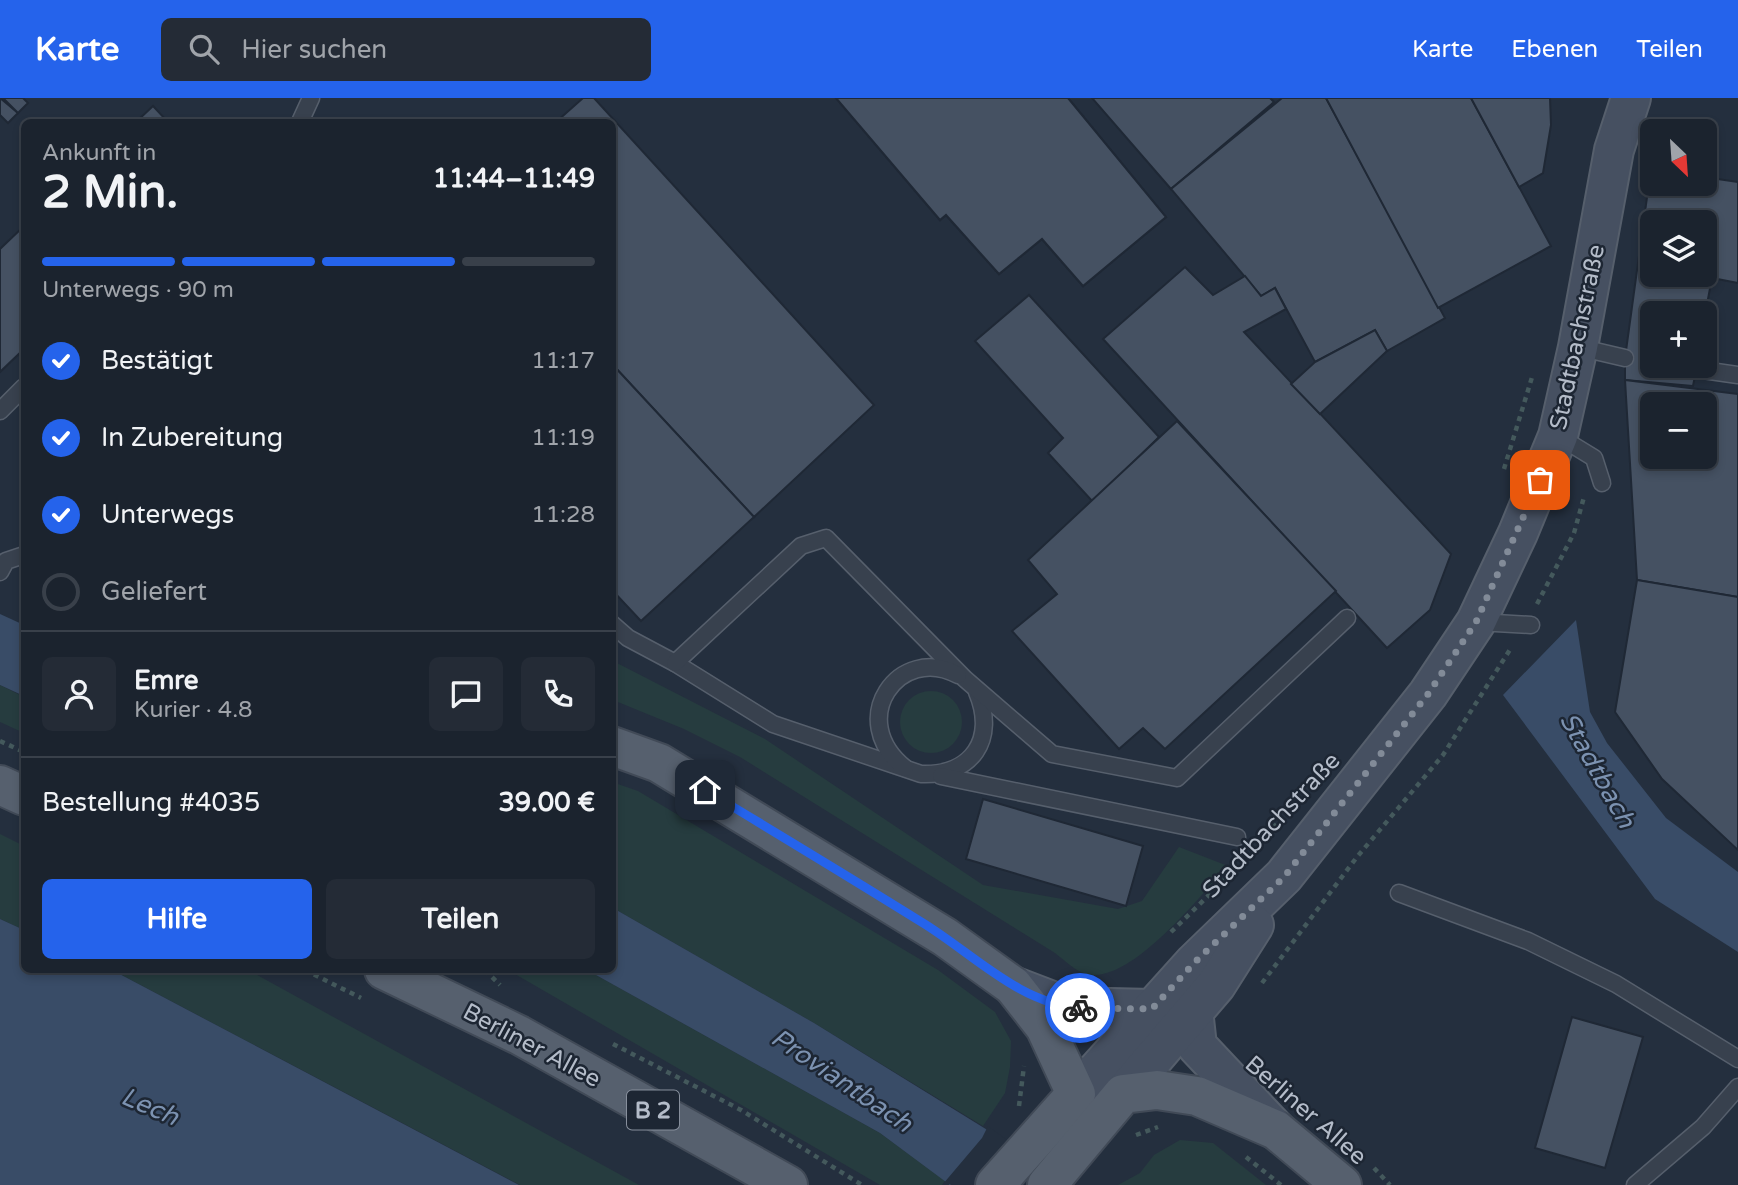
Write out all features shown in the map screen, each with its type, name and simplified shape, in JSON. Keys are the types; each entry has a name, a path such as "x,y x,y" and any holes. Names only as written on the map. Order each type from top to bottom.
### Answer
{"main road":[{"name":"Stadtbachstraße","path":"1123,1094 1216,985 1284,877 1428,694 1476,622 1518,533 1558,436 1578,348 1614,150 1631,98"},
{"path":"616,747 659,763 945,937 1013,986 1068,1007 1152,1009"},
{"path":"0,785 21,795"},
{"name":"Stadtbachstraße","path":"1076,1094 1194,963 1284,877"},
{"name":"Berliner Allee","path":"377,986 519,1035 788,1185"},
{"path":"995,1185 1076,1094 1045,1027 1013,986"},
{"path":"1194,1010 1197,1046 1276,1130"},
{"path":"1052,1179 1123,1094 1157,1090 1184,1093 1276,1130 1357,1176"}],"lane":[{"path":"301,119 311,98"},
{"path":"1578,348 1625,358"},
{"path":"1717,372 1738,375"},
{"path":"0,411 21,390"},
{"path":"1558,436 1594,458 1602,483"},
{"path":"676,663 801,546 826,538 977,693 984,710 985,729 979,746 969,760 938,775"},
{"path":"2,563 21,556"},
{"path":"905,768 891,757 882,743 877,727 885,694 896,680 921,669 949,670 965,679 1052,754 1177,778 1347,618"},
{"path":"1476,622 1531,625"},
{"path":"616,628 628,638 676,663 772,724 921,774 938,775 1237,837"},
{"path":"1399,893 1528,941 1616,984 1738,1059"},
{"path":"1635,1185 1703,1127 1738,1087"}],"path":[{"name":"Stadtbachstraße","path":"1501,476 1513,444"},
{"path":"0,741 21,751"},
{"name":"Stadtbachstraße","path":"1255,849 1290,808"},
{"name":"Stadtbachstraße","path":"1169,935 1246,859"},
{"path":"311,973 322,978 377,986"},
{"path":"488,973 503,987"},
{"path":"610,1042 741,1110 862,1185"},
{"name":"Berliner Allee","path":"1357,1176 1390,1185"}],"green space":[{"path":"616,663 765,739 983,885 1118,909 1142,901 1179,847 1228,866 1181,918 1139,955 1119,968 1099,975 1081,972 1055,953 740,757 684,729 616,701"},
{"path":"0,685 21,696 21,732 0,722"},
{"path":"925,691 937,691 953,700 960,710 960,734 953,744 937,753 925,753 914,748 905,739 900,728 900,716 905,705 914,696"},
{"path":"616,783 638,791 938,970 995,1012 1011,1041 1005,1093 983,1126 814,1023 616,910"},
{"path":"0,834 21,844 21,929 0,919"},
{"path":"118,973 253,973 639,1185 520,1185"},
{"path":"513,973 592,973 880,1133 945,1181 942,1185 880,1185"},
{"path":"1180,1140 1213,1143 1266,1185 1118,1185 1140,1173 1154,1155"}],"water":[{"path":"0,614 21,624 21,695 0,685"},
{"name":"Stadtbach","path":"1576,620 1590,712 1607,743 1666,818 1738,872 1738,952 1655,899 1503,695"},
{"name":"Proviantbach","path":"616,910 814,1023 989,1131 950,1185 880,1133 592,973 616,973"},
{"name":"Lech","path":"0,919 21,929 21,973 118,973 519,1185 0,1185"}],"pier":[{"path":"988,1126 1066,1185 943,1184 982,1138"}],"building":[{"path":"0,98 18,113 8,123 0,115"},
{"path":"3,98 23,98 28,103 18,113"},
{"path":"583,98 594,98 613,119 559,119"},
{"path":"836,98 1068,98 1166,217 1083,286 1042,239 999,274 946,215 940,220"},
{"path":"836,98 1068,98 1166,217 1083,286 1042,239 999,274 946,215 940,220"},
{"path":"1092,98 1270,98 1274,102 1171,189"},
{"path":"1282,98 1326,98 1445,318 1387,351 1375,330 1315,362 1275,288 1261,296 1171,189"},
{"path":"1326,98 1471,98 1551,246 1438,308"},
{"path":"1471,98 1550,98 1551,125 1543,173 1519,187"},
{"path":"153,106 165,119 139,119"},
{"path":"616,122 874,405 754,517 616,368"},
{"path":"1717,179 1738,182 1738,283 1717,279 1717,210 1645,210 1647,196 1717,196"},
{"path":"21,229 21,352 0,372 0,249"},
{"path":"1640,248 1640,287 1710,287 1708,301 1640,301 1640,378 1695,378 1693,386 1625,380 1625,358"},
{"path":"1185,267 1213,295 1245,276 1261,296 1275,288 1286,309 1244,332 1451,554 1430,610 1387,648 1103,339"},
{"path":"1029,295 1159,437 1093,502 1048,453 1063,438 975,341"},
{"path":"1375,330 1387,351 1320,414 1291,384 1315,362"},
{"path":"616,368 754,517 641,621 616,594"},
{"path":"1625,380 1738,394 1738,597 1637,580"},
{"path":"1177,421 1336,591 1165,749 1143,728 1119,749 1012,631 1057,594 1028,560"},
{"path":"1637,580 1738,597 1738,850 1662,779 1615,712"},
{"path":"983,799 1143,846 1126,906 966,859"},
{"path":"1572,1017 1643,1037 1605,1168 1535,1148"}],"way so far":[{"path":"1080,1008 1152,1009 1194,963 1284,877 1428,694 1476,622 1540,480"}],"route":[{"path":"705,790 945,937 1013,986 1068,1007 1080,1008"}]}
